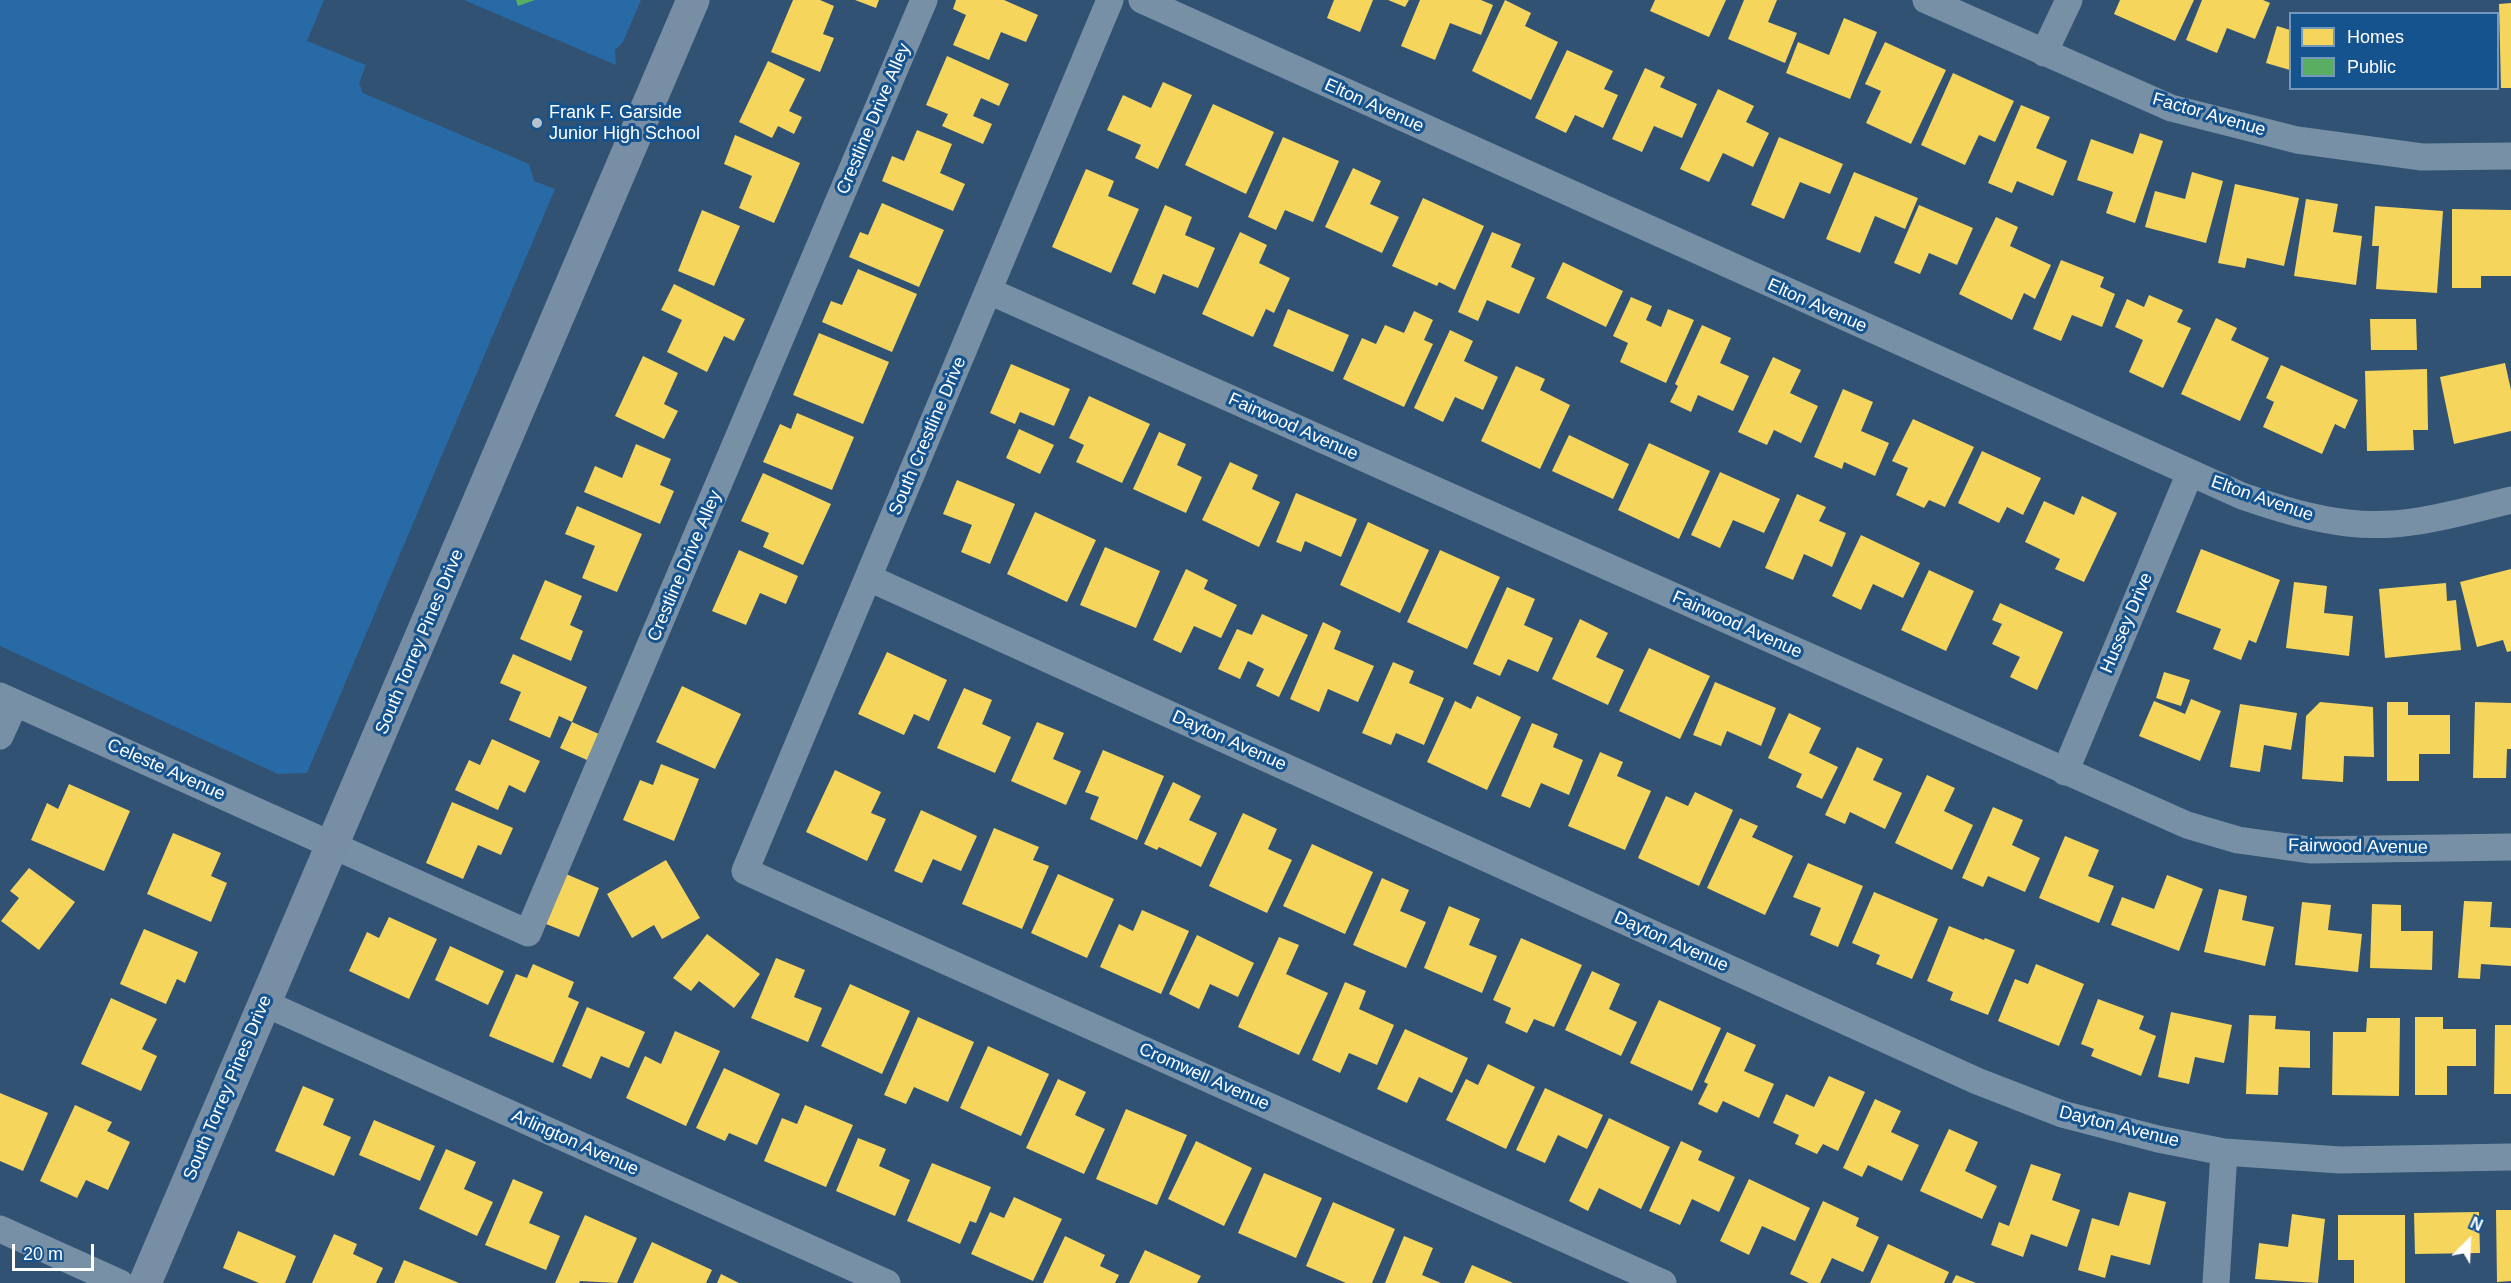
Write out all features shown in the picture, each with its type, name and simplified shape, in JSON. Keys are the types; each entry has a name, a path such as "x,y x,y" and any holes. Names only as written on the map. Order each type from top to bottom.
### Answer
{"main road":[{"name":"South Torrey Pines Drive","path":"145,1283 693,0"}],"street":[{"name":"Crestline Drive Alley","path":"331,845 528,933 924,0"},
{"name":"South Crestline Drive","path":"745,871 1110,0"},
{"name":"Elton Avenue","path":"1142,0 2190,473 2275,507 2313,518 2350,524 2408,522 2511,500"},
{"name":"Factor Avenue","path":"1926,0 2171,108 2297,140 2422,158 2511,156"},
{"path":"2044,53 2069,0"},
{"name":"Fairwood Avenue","path":"989,291 2187,825 2238,840 2310,850 2511,847"},
{"name":"Hussey Drive","path":"2065,772 2190,473"},
{"name":"Dayton Avenue","path":"869,578 1977,1081 2062,1114 2158,1139 2224,1152 2340,1160 2511,1157"},
{"name":"Celeste Avenue","path":"8,699 331,845"},
{"path":"0,736 8,699"},
{"name":"Cromwell Avenue","path":"745,871 1663,1283"},
{"name":"Arlington Avenue","path":"264,1003 887,1283"},
{"path":"2216,1283 2224,1152"},
{"path":"0,1228 120,1283"}],"shaded area":[{"path":"0,0 324,0 307,41 366,65 359,83 363,93 529,164 534,181 555,189 307,773 278,774 0,646"},
{"path":"464,0 641,0 623,42 615,50 616,65"}],"building: Homes":[{"path":"793,0 820,0 834,6 823,34 834,38 820,72 771,52"},
{"path":"855,0 879,0 876,8"},
{"path":"956,0 1004,0 1038,15 1026,42 1001,32 989,60 953,45 966,15 953,9"},
{"path":"1334,0 1373,0 1360,32 1327,18"},
{"path":"1388,0 1409,0 1405,7"},
{"path":"1420,0 1481,0 1493,5 1481,35 1450,23 1435,60 1401,46"},
{"path":"1505,0 1531,13 1525,26 1558,42 1531,100 1472,71"},
{"path":"1655,0 1726,0 1709,37 1650,11"},
{"path":"1744,0 1777,0 1768,22 1797,33 1785,63 1728,39"},
{"path":"2120,0 2194,0 2175,41 2114,14"},
{"path":"2202,0 2263,0 2270,3 2255,39 2227,28 2217,53 2186,40"},
{"path":"2511,3 2511,88 2501,88 2499,4"},
{"path":"1844,18 1877,32 1850,99 1786,73 1798,42 1829,55"},
{"path":"2277,26 2289,30 2289,70 2266,63"},
{"path":"1885,42 1946,70 1911,144 1866,123 1881,91 1865,84"},
{"path":"1567,50 1613,71 1604,89 1618,95 1603,128 1575,115 1566,133 1535,118"},
{"path":"947,56 1009,84 999,106 981,98 973,116 992,124 983,144 942,126 948,114 926,105"},
{"path":"768,61 805,79 789,111 802,117 794,134 778,126 772,138 739,122"},
{"path":"1645,68 1665,77 1660,87 1697,104 1682,138 1654,126 1642,152 1612,139"},
{"path":"1953,73 2014,101 1995,142 1979,135 1965,165 1921,145"},
{"path":"1163,82 1192,95 1158,169 1135,158 1141,145 1107,130 1123,95 1151,108"},
{"path":"1718,89 1754,106 1746,122 1769,133 1753,167 1723,153 1709,182 1680,169"},
{"path":"1213,104 1274,132 1246,194 1185,165"},
{"path":"2021,105 2050,117 2036,148 2067,161 2053,196 2017,181 2012,193 1988,183"},
{"path":"917,130 952,144 940,173 965,184 953,211 882,181 892,156 904,161"},
{"path":"2140,133 2163,141 2135,223 2106,213 2113,192 2077,180 2091,139 2133,154"},
{"path":"735,135 800,163 774,223 739,208 752,176 724,164"},
{"path":"1283,137 1339,161 1313,222 1285,210 1276,230 1248,217"},
{"path":"1779,137 1843,164 1830,194 1800,182 1784,219 1751,205"},
{"path":"1353,168 1381,181 1370,204 1399,217 1382,253 1325,227"},
{"path":"1086,169 1114,181 1108,196 1139,209 1111,273 1052,247"},
{"path":"1854,172 1918,198 1905,229 1875,216 1860,253 1826,239"},
{"path":"2192,172 2223,181 2206,243 2145,227 2155,191 2185,199"},
{"path":"2235,184 2299,198 2284,266 2247,258 2245,268 2218,263"},
{"path":"1423,198 1484,226 1455,290 1439,282 1437,286 1392,266"},
{"path":"2306,199 2338,204 2333,232 2362,236 2356,285 2294,276"},
{"path":"882,203 944,230 919,287 849,257 860,232 868,235"},
{"path":"1165,205 1192,217 1185,235 1215,248 1198,288 1163,274 1155,294 1132,284"},
{"path":"1919,205 1973,228 1957,265 1929,253 1920,274 1894,263"},
{"path":"2375,206 2443,211 2437,293 2376,289 2379,246 2372,246"},
{"path":"2452,209 2511,210 2511,276 2481,276 2481,288 2452,288"},
{"path":"702,210 740,226 714,286 678,271"},
{"path":"1996,217 2018,227 2010,246 2051,265 2035,299 2024,293 2012,320 1959,294"},
{"path":"1240,232 1267,245 1259,263 1290,278 1274,313 1266,309 1253,337 1202,314"},
{"path":"1492,232 1521,244 1511,267 1535,278 1519,314 1487,300 1478,321 1458,312"},
{"path":"2061,260 2104,277 2100,287 2115,294 2102,327 2072,315 2061,341 2033,329"},
{"path":"1563,262 1623,291 1606,327 1546,298"},
{"path":"858,269 917,294 892,352 822,322 831,301 842,305"},
{"path":"674,284 745,319 734,341 724,336 707,372 667,352 682,320 661,310"},
{"path":"2149,295 2183,310 2177,322 2191,328 2163,388 2129,372 2143,340 2115,327 2127,299 2144,307"},
{"path":"1631,297 1652,306 1646,320 1661,327 1668,309 1694,320 1666,383 1620,362 1628,343 1613,336"},
{"path":"1288,309 1349,335 1333,372 1273,346"},
{"path":"1414,311 1433,320 1424,340 1433,344 1404,407 1343,379 1362,338 1376,344 1385,325 1404,333"},
{"path":"2216,318 2237,328 2231,340 2269,358 2240,421 2181,394"},
{"path":"2370,319 2416,319 2417,350 2371,350"},
{"path":"1702,325 1731,338 1720,363 1749,376 1733,411 1698,395 1691,412 1670,402 1678,386 1675,384"},
{"path":"1450,330 1473,341 1464,361 1498,377 1483,410 1455,397 1443,422 1414,408"},
{"path":"819,333 889,362 863,424 793,395"},
{"path":"643,356 678,373 664,404 678,411 664,439 615,416"},
{"path":"1773,357 1801,370 1790,393 1818,406 1801,443 1774,430 1767,445 1738,432"},
{"path":"2505,363 2511,390 2511,431 2454,444 2440,377"},
{"path":"1011,364 1070,389 1054,426 1020,412 1015,424 990,413"},
{"path":"2281,365 2358,400 2345,429 2335,424 2322,454 2263,427 2274,402 2266,398"},
{"path":"1516,366 1545,379 1540,390 1570,405 1540,469 1481,441"},
{"path":"2427,369 2428,430 2413,430 2414,450 2367,451 2365,371"},
{"path":"1843,389 1873,402 1861,431 1889,443 1875,476 1844,462 1842,469 1814,457"},
{"path":"1089,396 1150,424 1122,483 1076,462 1084,445 1069,438"},
{"path":"797,413 854,437 832,490 763,462 780,424 791,429"},
{"path":"1913,419 1974,447 1945,507 1929,500 1924,508 1896,495 1908,468 1892,461"},
{"path":"1019,429 1054,445 1040,474 1006,458"},
{"path":"1159,432 1186,444 1177,465 1202,477 1186,513 1133,489"},
{"path":"1569,435 1629,464 1613,499 1552,471"},
{"path":"1649,443 1710,471 1679,539 1618,510"},
{"path":"636,444 671,459 660,485 674,491 660,524 584,492 595,466 622,478"},
{"path":"1982,451 2041,478 2023,515 2007,507 1999,523 1958,503"},
{"path":"1230,462 1258,475 1252,489 1280,502 1259,547 1202,520"},
{"path":"1720,472 1780,499 1764,533 1733,520 1720,548 1691,535"},
{"path":"763,473 831,504 803,565 763,547 769,533 741,521"},
{"path":"957,480 1015,504 990,564 961,552 972,525 943,514"},
{"path":"1296,493 1357,519 1341,557 1305,541 1301,552 1276,542"},
{"path":"1797,494 1826,507 1819,521 1846,533 1832,567 1804,554 1793,580 1765,568"},
{"path":"2082,496 2117,513 2084,582 2055,569 2060,559 2025,542 2044,501 2074,515"},
{"path":"577,506 642,534 617,592 582,578 595,546 565,534"},
{"path":"1035,512 1096,540 1067,602 1007,574"},
{"path":"1368,522 1429,550 1400,613 1340,585"},
{"path":"1861,535 1920,563 1903,598 1873,584 1861,610 1832,596"},
{"path":"1105,547 1160,571 1136,628 1080,605"},
{"path":"2201,549 2280,580 2256,643 2249,640 2241,660 2213,649 2221,629 2176,612"},
{"path":"739,550 798,576 786,604 760,593 746,625 712,611"},
{"path":"1440,550 1500,577 1467,649 1407,622"},
{"path":"1186,569 1208,580 1204,589 1237,605 1221,638 1194,626 1181,653 1153,640"},
{"path":"2511,569 2511,651 2507,652 2503,640 2477,647 2460,582"},
{"path":"1929,570 1974,591 1946,651 1901,630"},
{"path":"545,580 582,596 570,625 583,631 571,661 520,639"},
{"path":"2294,582 2327,586 2324,613 2353,616 2349,656 2286,648"},
{"path":"2446,583 2447,601 2456,600 2461,650 2385,658 2379,589"},
{"path":"1507,587 1535,599 1524,625 1553,638 1538,672 1508,659 1500,676 1473,664"},
{"path":"2000,603 2063,632 2037,690 2010,677 2020,657 1992,644 2002,624 1992,620"},
{"path":"1262,614 1308,635 1279,697 1256,686 1264,669 1248,661 1240,679 1218,669 1237,629 1252,635"},
{"path":"1580,619 1608,633 1596,657 1624,670 1608,705 1552,679"},
{"path":"1323,622 1341,631 1334,649 1374,666 1358,702 1328,689 1319,712 1290,699"},
{"path":"1649,648 1710,676 1680,739 1619,711"},
{"path":"887,652 947,680 929,721 914,714 904,735 858,714"},
{"path":"513,654 587,687 572,722 559,716 550,738 509,720 521,692 500,683"},
{"path":"1393,662 1414,671 1409,683 1444,698 1424,745 1396,733 1391,745 1362,733"},
{"path":"2164,672 2190,680 2181,706 2156,698"},
{"path":"1715,682 1776,708 1761,746 1727,731 1721,746 1693,735"},
{"path":"682,686 741,714 715,769 656,742"},
{"path":"964,688 992,700 982,724 1011,737 995,773 937,748"},
{"path":"1477,696 1521,717 1487,790 1427,762 1455,701 1471,709"},
{"path":"2191,699 2221,711 2200,761 2139,736 2154,701 2185,714"},
{"path":"2320,702 2373,707 2374,757 2344,756 2343,782 2302,779 2306,716"},
{"path":"2387,702 2408,702 2408,715 2450,715 2450,754 2419,754 2419,781 2387,781"},
{"path":"2475,702 2511,703 2511,749 2507,749 2506,778 2473,778"},
{"path":"2240,704 2297,713 2291,750 2264,745 2260,772 2230,767"},
{"path":"1789,713 1821,728 1809,753 1838,767 1822,799 1796,787 1802,774 1768,758"},
{"path":"572,722 599,734 587,760 560,748"},
{"path":"1037,722 1064,733 1053,759 1081,771 1066,805 1011,781"},
{"path":"1532,723 1558,734 1553,747 1583,760 1569,795 1541,783 1530,808 1501,796"},
{"path":"492,739 540,761 525,793 509,785 498,810 455,790 469,760 480,765"},
{"path":"1857,747 1883,759 1873,780 1902,793 1885,829 1850,812 1845,824 1825,815"},
{"path":"1103,750 1164,776 1137,840 1090,819 1099,797 1085,792"},
{"path":"1600,752 1623,762 1617,776 1651,791 1625,850 1568,826"},
{"path":"661,764 699,779 674,841 623,820 640,780 653,785"},
{"path":"835,770 881,792 871,813 886,819 867,861 806,832"},
{"path":"1927,775 1955,788 1944,811 1973,825 1952,870 1895,843"},
{"path":"1173,782 1201,796 1189,820 1217,833 1201,867 1159,847 1157,850 1144,844"},
{"path":"69,784 130,811 104,871 31,840 47,803 58,809"},
{"path":"1695,792 1733,810 1699,886 1638,858 1666,796 1688,806"},
{"path":"452,802 513,828 501,855 478,845 463,879 426,863"},
{"path":"1993,807 2023,820 2012,845 2040,858 2025,892 1988,876 1983,887 1962,878"},
{"path":"921,810 977,836 961,871 933,859 922,883 894,871"},
{"path":"1243,813 1277,829 1268,849 1292,860 1267,913 1209,886"},
{"path":"1740,818 1758,826 1752,837 1793,856 1765,915 1707,888"},
{"path":"994,828 1039,847 1033,860 1049,866 1022,929 962,904"},
{"path":"173,833 221,853 211,876 227,883 211,922 147,894"},
{"path":"2065,836 2099,850 2088,876 2114,886 2099,923 2039,898"},
{"path":"1312,844 1373,872 1345,934 1283,906"},
{"path":"666,860 700,918 662,939 654,925 632,938 607,894"},
{"path":"1808,863 1863,886 1838,947 1810,935 1821,908 1793,897"},
{"path":"29,868 75,902 39,950 1,921 19,898 10,891"},
{"path":"566,874 599,888 579,937 546,924"},
{"path":"1058,874 1114,899 1087,958 1031,933"},
{"path":"2167,875 2203,889 2179,951 2111,925 2122,897 2154,909"},
{"path":"1382,878 1409,890 1400,911 1426,922 1406,968 1353,945"},
{"path":"2219,889 2247,896 2242,920 2274,927 2265,966 2204,952"},
{"path":"1874,892 1938,919 1912,979 1876,964 1880,955 1852,943"},
{"path":"2464,901 2492,902 2490,927 2511,928 2511,966 2481,964 2480,979 2458,978"},
{"path":"2302,902 2331,905 2328,930 2362,934 2358,972 2295,965"},
{"path":"2372,904 2401,905 2401,931 2433,931 2432,970 2370,968"},
{"path":"1449,906 1480,919 1469,945 1497,956 1482,993 1424,968"},
{"path":"1142,910 1189,931 1161,994 1100,967 1119,924 1133,931"},
{"path":"389,917 437,939 409,999 349,971 367,932 379,938"},
{"path":"1949,926 2015,950 1988,1015 1950,1000 1953,992 1927,981"},
{"path":"144,929 198,952 185,983 177,979 166,1004 120,984"},
{"path":"707,934 760,974 734,1008 699,981 691,991 673,978"},
{"path":"1197,935 1254,963 1238,997 1210,984 1199,1009 1169,994"},
{"path":"1279,937 1299,945 1286,974 1328,993 1299,1055 1238,1027"},
{"path":"1521,938 1582,965 1554,1027 1534,1019 1527,1033 1505,1023 1511,1008 1493,1000"},
{"path":"450,946 504,971 488,1005 435,980"},
{"path":"776,958 805,970 794,997 822,1008 808,1042 751,1018"},
{"path":"533,964 574,982 568,997 579,1002 553,1063 489,1036 516,974 527,978"},
{"path":"2036,964 2084,984 2059,1046 1998,1021 2015,979 2028,984"},
{"path":"1592,971 1620,984 1609,1009 1637,1022 1621,1056 1565,1030"},
{"path":"1345,982 1366,991 1359,1009 1394,1025 1377,1065 1349,1053 1340,1073 1312,1060"},
{"path":"850,984 910,1011 882,1074 821,1046"},
{"path":"111,998 157,1019 142,1049 157,1056 141,1091 81,1064"},
{"path":"2098,999 2144,1016 2139,1029 2156,1036 2141,1076 2091,1056 2094,1049 2081,1044"},
{"path":"1659,1000 1721,1028 1692,1091 1630,1063"},
{"path":"587,1007 645,1032 629,1068 601,1056 591,1079 562,1066"},
{"path":"2171,1012 2232,1025 2224,1063 2195,1057 2189,1084 2158,1077"},
{"path":"2249,1015 2276,1016 2275,1029 2310,1031 2310,1068 2279,1067 2278,1095 2246,1094"},
{"path":"918,1017 974,1042 948,1102 914,1087 906,1104 884,1095"},
{"path":"2415,1017 2443,1017 2443,1029 2476,1029 2476,1066 2447,1066 2447,1095 2415,1095"},
{"path":"2367,1018 2400,1018 2399,1096 2332,1095 2333,1032 2366,1032"},
{"path":"2495,1025 2511,1025 2511,1094 2494,1094"},
{"path":"1405,1029 1468,1058 1452,1093 1419,1077 1407,1103 1377,1089"},
{"path":"675,1031 720,1051 686,1126 626,1098 645,1056 661,1064"},
{"path":"1727,1032 1756,1045 1744,1071 1774,1084 1759,1118 1723,1101 1717,1113 1698,1104 1708,1084 1704,1082"},
{"path":"988,1046 1049,1074 1021,1136 960,1108"},
{"path":"1488,1064 1535,1087 1506,1149 1446,1120 1466,1079 1478,1085"},
{"path":"724,1068 780,1094 757,1145 729,1133 725,1141 696,1128"},
{"path":"1829,1076 1865,1092 1838,1151 1823,1144 1817,1154 1795,1144 1799,1135 1773,1123 1786,1094 1814,1107"},
{"path":"1058,1079 1086,1092 1075,1115 1105,1129 1084,1174 1026,1148"},
{"path":"303,1086 334,1099 323,1125 351,1137 334,1176 275,1151"},
{"path":"1545,1088 1603,1115 1587,1149 1558,1135 1545,1163 1516,1150"},
{"path":"0,1093 48,1113 23,1171 0,1161"},
{"path":"1875,1099 1901,1111 1891,1132 1919,1145 1902,1181 1868,1165 1862,1177 1843,1168"},
{"path":"75,1105 112,1122 107,1131 130,1142 108,1190 86,1180 77,1198 40,1181"},
{"path":"805,1105 853,1125 826,1187 764,1161 782,1118 797,1124"},
{"path":"1126,1109 1187,1135 1157,1205 1096,1179"},
{"path":"1609,1118 1670,1147 1641,1209 1599,1188 1588,1211 1569,1201"},
{"path":"374,1120 435,1146 420,1181 359,1155"},
{"path":"1949,1129 1978,1142 1965,1171 1997,1186 1982,1219 1920,1191"},
{"path":"858,1138 886,1149 879,1166 910,1180 895,1216 836,1191"},
{"path":"1196,1141 1252,1168 1224,1226 1168,1199"},
{"path":"1681,1141 1702,1151 1698,1160 1735,1177 1719,1212 1692,1199 1680,1225 1649,1211"},
{"path":"446,1149 476,1162 464,1189 493,1202 477,1236 419,1209"},
{"path":"932,1163 991,1187 976,1223 970,1221 960,1244 907,1221"},
{"path":"2031,1164 2061,1174 2052,1200 2080,1210 2067,1247 2031,1234 2023,1257 1991,1245 1999,1222 2009,1226"},
{"path":"1264,1173 1322,1198 1296,1258 1238,1233"},
{"path":"513,1179 543,1192 529,1223 560,1236 546,1270 485,1245"},
{"path":"1749,1179 1810,1208 1795,1241 1762,1226 1749,1255 1720,1241"},
{"path":"2129,1192 2166,1202 2150,1265 2111,1255 2105,1278 2078,1270 2092,1218 2119,1226"},
{"path":"1014,1197 1062,1219 1033,1281 971,1254 990,1212 1004,1218"},
{"path":"1823,1201 1859,1218 1856,1226 1879,1237 1863,1272 1832,1258 1820,1283 1809,1283 1790,1274"},
{"path":"1333,1202 1395,1229 1372,1283 1346,1283 1306,1266"},
{"path":"2496,1210 2511,1210 2511,1281 2497,1282"},
{"path":"2479,1212 2480,1253 2415,1254 2414,1213"},
{"path":"2292,1214 2325,1219 2318,1283 2255,1279 2259,1243 2288,1247"},
{"path":"585,1215 637,1238 617,1283 580,1281 579,1283 555,1283"},
{"path":"2338,1215 2405,1215 2405,1283 2354,1283 2354,1260 2338,1260"},
{"path":"238,1231 296,1256 285,1283 259,1283 223,1268"},
{"path":"334,1234 357,1244 353,1254 383,1268 376,1283 312,1283"},
{"path":"1065,1236 1105,1255 1100,1266 1119,1275 1115,1283 1043,1283"},
{"path":"1404,1236 1433,1248 1422,1275 1441,1283 1385,1283"},
{"path":"652,1242 712,1270 706,1283 633,1283"},
{"path":"1888,1244 1949,1272 1944,1283 1870,1283"},
{"path":"1145,1250 1201,1276 1197,1283 1129,1283"},
{"path":"404,1260 459,1283 394,1283"},
{"path":"1472,1265 1513,1283 1464,1283"},
{"path":"721,1274 739,1283 717,1283"},
{"path":"1956,1275 1976,1283 1952,1283"}],"building: Public":[{"path":"516,0 535,0 518,6"}],"place":[{"name":"Frank F. Garside Junior High School","path":"537,123"}]}
